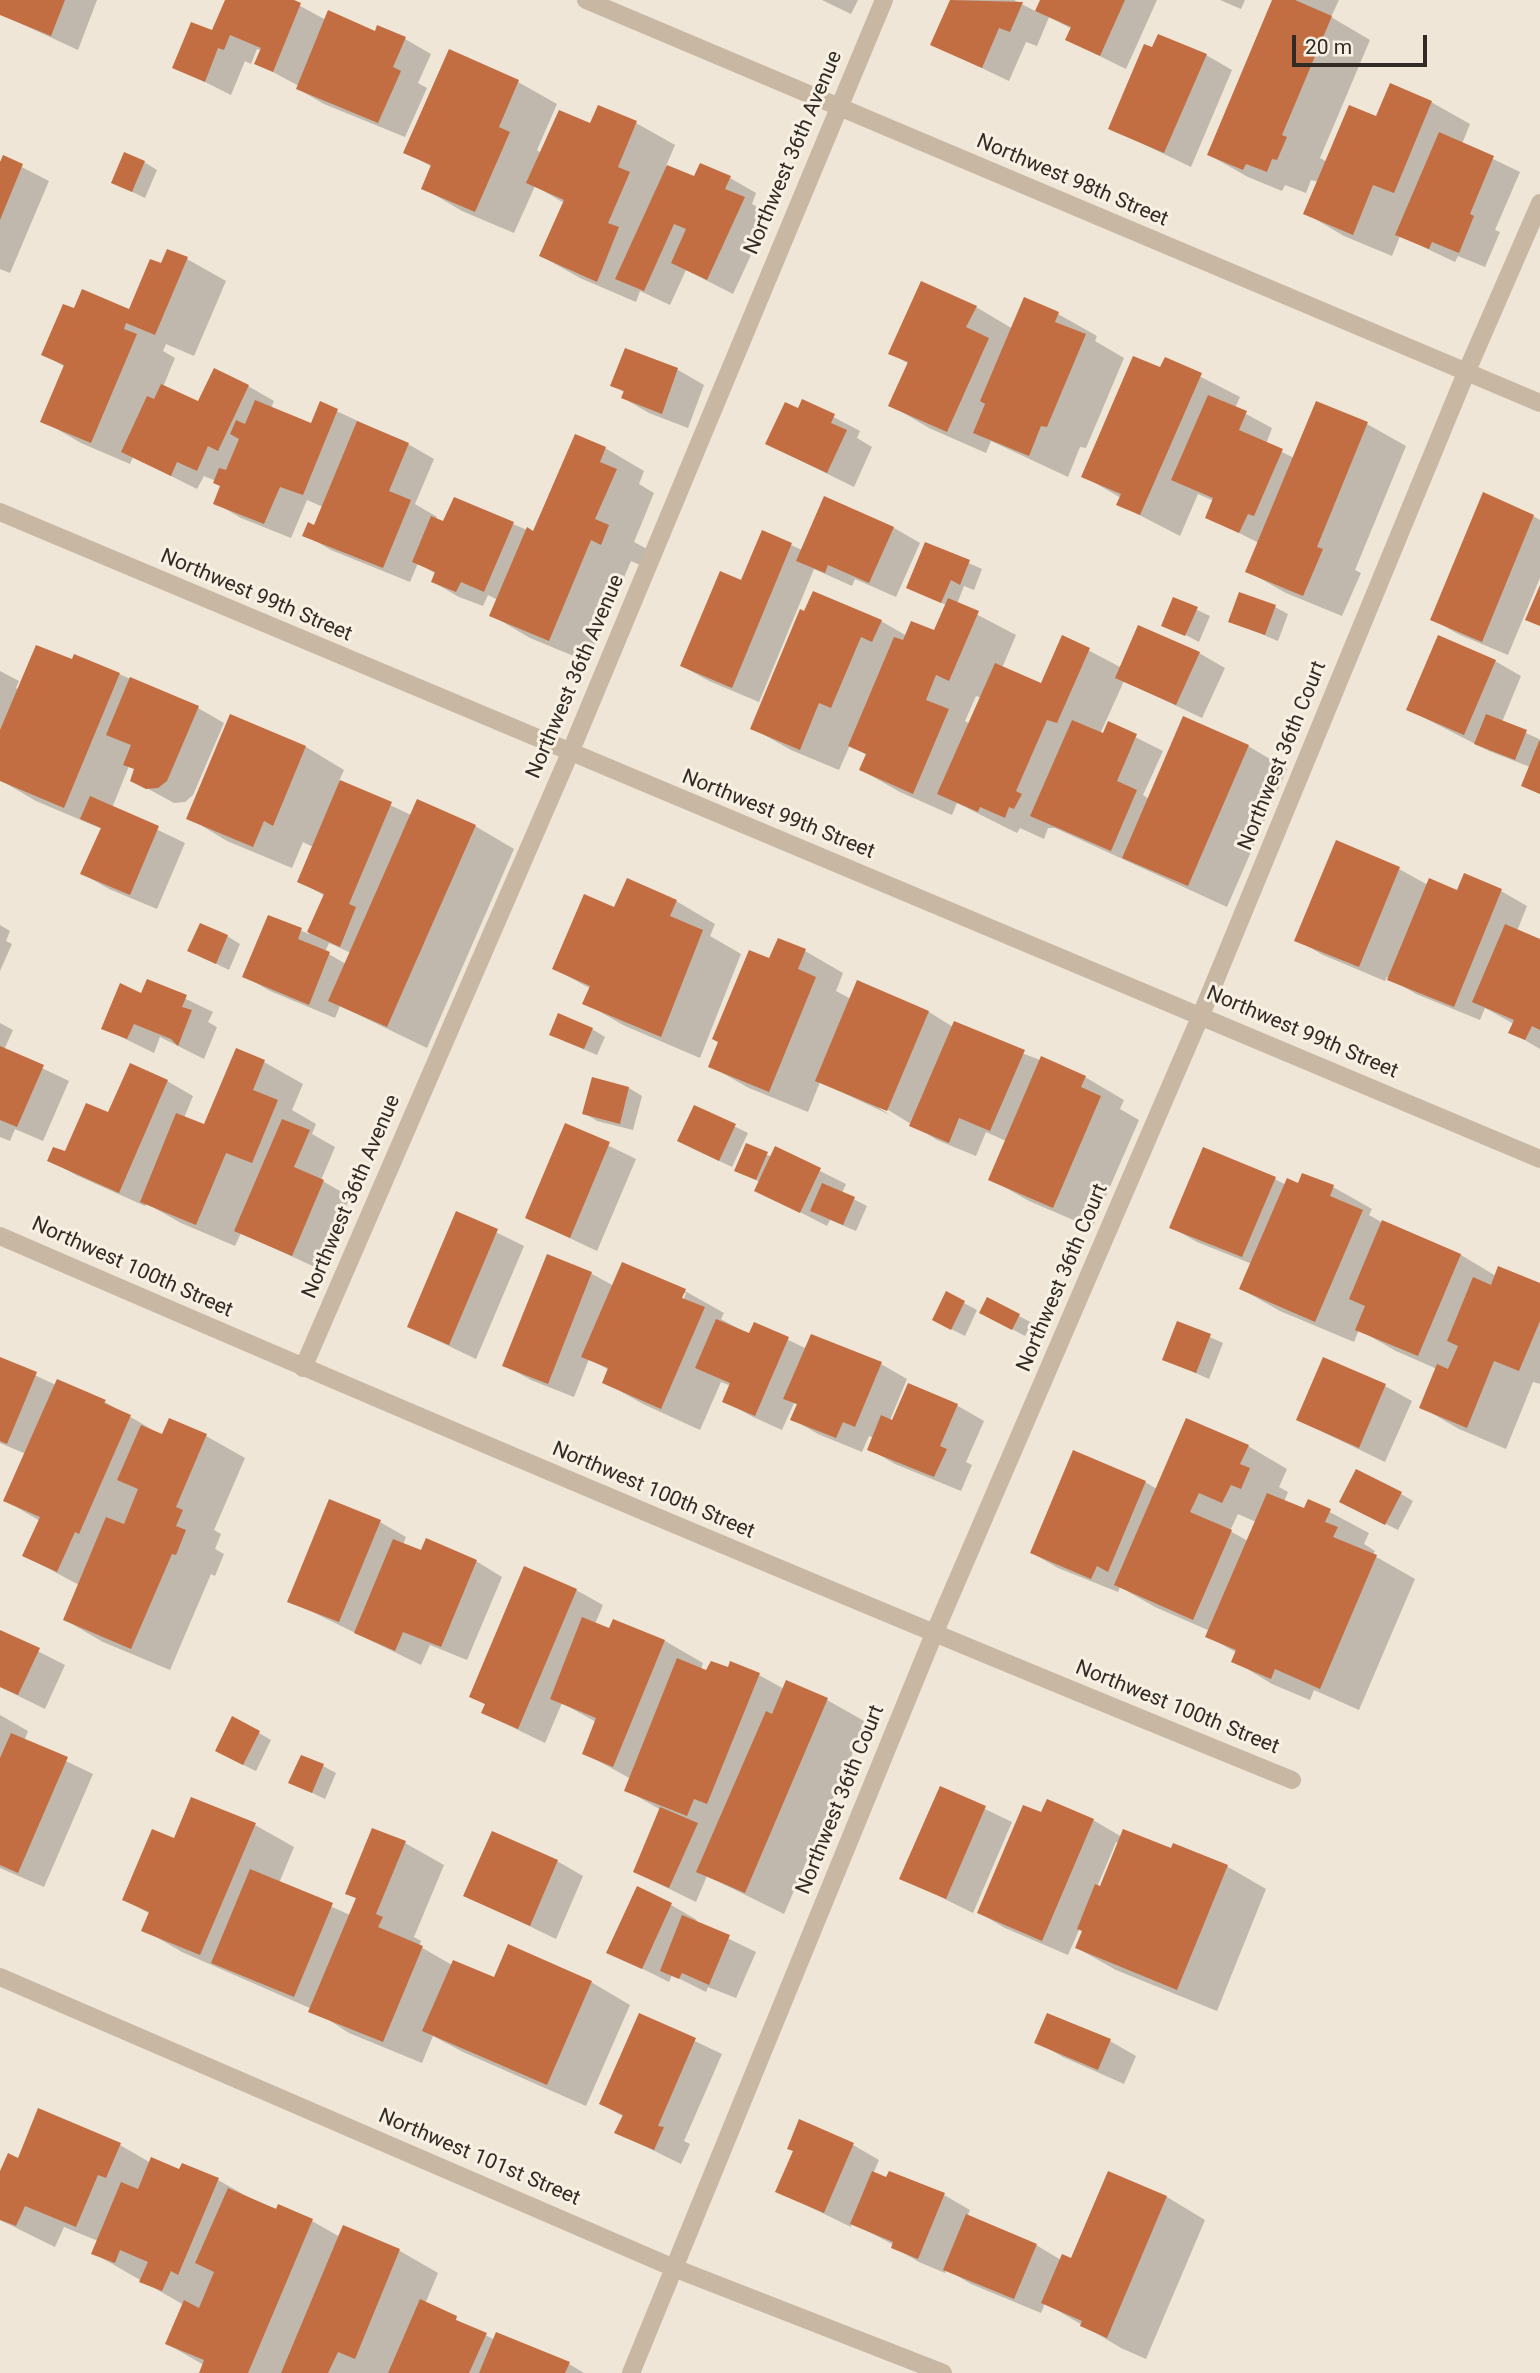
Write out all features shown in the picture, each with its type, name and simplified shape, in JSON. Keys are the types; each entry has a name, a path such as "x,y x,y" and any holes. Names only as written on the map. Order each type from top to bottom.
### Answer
{"street":[{"name":"Northwest 98th Street","path":"586,0 1540,403"},
{"name":"Northwest 36th Avenue","path":"303,1368 570,753 837,106 884,0"},
{"name":"Northwest 36th Court","path":"631,2373 934,1634 1201,1015 1466,373 1540,203"},
{"name":"Northwest 99th Street","path":"0,512 1540,1159"},
{"name":"Northwest 100th Street","path":"0,1236 303,1368 934,1634 1292,1780"},
{"name":"Northwest 101st Street","path":"0,1977 674,2268 943,2373"}],"building":[{"path":"0,0 65,0 51,36 0,15"},
{"path":"225,0 294,0 301,3 273,72 254,64 261,48 230,35 224,50 218,48 205,82 172,68 191,22 212,30"},
{"path":"950,0 1023,2 1010,32 999,28 982,68 930,45"},
{"path":"1040,0 1125,0 1100,56 1065,40 1071,27 1035,11"},
{"path":"1272,0 1295,0 1332,16 1282,135 1287,137 1277,160 1272,159 1267,172 1246,164 1243,170 1207,155"},
{"path":"328,10 375,31 377,25 406,37 393,67 401,71 378,123 296,89"},
{"path":"1158,34 1207,54 1164,153 1108,129 1144,44 1152,47"},
{"path":"449,49 519,80 499,127 510,132 475,212 421,189 431,165 403,153"},
{"path":"1390,83 1432,101 1394,193 1373,185 1353,235 1303,214 1349,105 1376,116"},
{"path":"598,105 637,121 618,167 630,172 608,223 619,227 597,282 539,256 564,200 526,183 559,110 590,123"},
{"path":"1439,132 1494,156 1470,214 1474,216 1459,253 1432,242 1429,249 1395,235"},
{"path":"124,152 145,161 132,192 111,183"},
{"path":"3,155 23,164 0,220 0,162"},
{"path":"700,163 731,176 725,189 745,197 707,280 671,263 686,229 674,224 644,291 615,279 667,165 694,176"},
{"path":"167,249 188,257 155,335 126,323 124,329 137,334 91,443 40,422 64,365 41,355 63,304 74,308 82,289 129,309 150,259 161,263"},
{"path":"921,281 977,306 966,327 989,338 947,432 888,406 908,362 888,354"},
{"path":"1024,297 1059,312 1055,322 1086,334 1047,427 1041,426 1029,456 973,433 985,404 980,401"},
{"path":"625,348 678,368 662,414 621,398 624,391 610,386"},
{"path":"1133,356 1160,367 1165,357 1202,373 1140,515 1116,505 1121,494 1081,477"},
{"path":"214,368 249,385 218,451 208,446 197,471 177,462 171,476 121,452 147,396 154,399 161,384 198,401"},
{"path":"1208,395 1247,411 1239,430 1283,449 1254,516 1248,514 1239,533 1205,518 1213,498 1171,480"},
{"path":"802,399 835,414 831,423 847,430 827,473 765,444 785,402 798,408"},
{"path":"255,400 311,423 320,401 338,409 303,495 280,487 264,524 213,504 220,486 213,483 219,468 226,470 239,439 230,434 236,420 245,424"},
{"path":"1316,401 1368,422 1317,547 1323,549 1303,596 1245,572"},
{"path":"357,421 409,443 389,491 411,500 383,568 302,536 308,522 314,525"},
{"path":"575,434 606,447 600,462 617,469 595,519 609,525 601,545 591,540 549,641 489,616 527,527 533,531"},
{"path":"1483,492 1534,515 1482,642 1430,620"},
{"path":"824,496 894,527 869,583 828,565 825,573 796,561"},
{"path":"454,497 514,522 484,592 461,582 456,592 431,582 435,572 412,562 431,516 443,521"},
{"path":"762,530 792,543 732,688 680,666 720,571 741,580"},
{"path":"925,542 970,560 960,585 951,580 941,603 906,588"},
{"path":"1540,585 1540,626 1525,620"},
{"path":"813,591 882,620 872,642 861,637 831,708 819,703 800,750 750,729 800,609 804,611"},
{"path":"1239,592 1276,605 1265,635 1228,622"},
{"path":"1173,597 1198,607 1185,636 1161,626"},
{"path":"948,598 979,611 949,681 936,675 926,700 949,709 913,794 859,770 866,754 848,746 894,637 903,640 911,621 934,630"},
{"path":"1138,625 1200,652 1176,705 1115,678"},
{"path":"1062,635 1090,648 1057,723 1047,720 1016,791 1022,794 1014,809 1009,807 1005,818 980,807 978,812 937,794 995,663 1041,683"},
{"path":"1438,635 1496,660 1464,735 1406,710"},
{"path":"36,645 72,659 74,654 120,673 64,808 0,781 0,730"},
{"path":"130,677 199,706 167,781 158,788 146,789 130,781 134,769 123,765 131,745 106,735"},
{"path":"230,714 306,746 273,826 264,821 253,847 186,819"},
{"path":"1486,714 1527,730 1515,760 1474,744"},
{"path":"1183,716 1249,745 1188,886 1122,858"},
{"path":"1072,720 1103,733 1108,721 1137,734 1117,781 1137,790 1111,851 1030,816"},
{"path":"1540,739 1540,794 1521,786"},
{"path":"340,780 392,802 349,904 356,907 340,947 307,932 324,894 297,882"},
{"path":"90,796 159,826 130,895 80,874 101,828 80,819"},
{"path":"417,799 476,825 387,1027 328,1001"},
{"path":"1336,840 1400,867 1359,967 1294,941"},
{"path":"1464,873 1502,889 1454,1007 1387,980 1429,878 1457,890"},
{"path":"627,878 677,900 670,916 703,930 661,1037 582,1004 590,986 552,969 584,894 614,907"},
{"path":"268,915 302,928 298,939 330,952 309,1005 242,977"},
{"path":"200,923 228,935 216,964 187,951"},
{"path":"1505,924 1540,939 1540,1030 1532,1026 1525,1040 1508,1033 1514,1020 1472,1002"},
{"path":"778,938 806,949 798,969 816,977 769,1092 708,1067 718,1042 712,1039 749,950 769,958"},
{"path":"147,979 187,995 182,1007 192,1010 178,1046 171,1039 134,1024 127,1039 101,1029 120,983 141,993"},
{"path":"857,980 929,1011 887,1111 815,1081"},
{"path":"558,1013 593,1028 584,1049 549,1035"},
{"path":"954,1021 1025,1050 990,1131 959,1118 949,1143 909,1126"},
{"path":"0,1046 44,1065 17,1127 0,1120"},
{"path":"236,1048 265,1060 253,1090 278,1100 252,1163 226,1153 196,1225 140,1202 176,1113 204,1124"},
{"path":"1041,1056 1086,1076 1081,1087 1101,1096 1053,1208 988,1180"},
{"path":"130,1063 168,1080 119,1193 47,1161 53,1147 65,1151 86,1103 108,1112"},
{"path":"592,1077 629,1087 620,1124 582,1114"},
{"path":"694,1105 736,1124 719,1161 677,1141"},
{"path":"282,1119 310,1130 294,1167 324,1180 292,1256 234,1231"},
{"path":"565,1123 610,1142 570,1238 525,1218"},
{"path":"746,1143 768,1152 756,1180 734,1171"},
{"path":"775,1146 821,1168 800,1213 754,1191"},
{"path":"1203,1147 1276,1177 1242,1257 1169,1228"},
{"path":"1302,1173 1334,1185 1330,1196 1363,1210 1315,1322 1239,1289 1287,1178 1298,1183"},
{"path":"822,1183 855,1197 843,1225 810,1211"},
{"path":"456,1211 498,1229 449,1345 407,1327"},
{"path":"1382,1220 1461,1254 1418,1356 1355,1330 1365,1306 1349,1299"},
{"path":"547,1254 592,1272 548,1384 502,1366"},
{"path":"622,1262 686,1289 682,1298 705,1307 661,1409 602,1383 608,1368 581,1357"},
{"path":"1498,1266 1540,1283 1540,1321 1519,1371 1494,1361 1467,1428 1419,1408 1437,1364 1448,1369 1458,1346 1447,1341 1473,1277 1491,1285"},
{"path":"946,1291 965,1301 951,1330 932,1320"},
{"path":"987,1297 1020,1314 1012,1330 979,1313"},
{"path":"716,1319 749,1333 754,1322 789,1337 755,1416 722,1402 730,1383 695,1368"},
{"path":"1177,1321 1211,1334 1196,1373 1162,1360"},
{"path":"811,1334 882,1362 855,1427 843,1422 836,1438 790,1420 797,1404 783,1399"},
{"path":"0,1357 37,1372 7,1444 0,1441"},
{"path":"1323,1357 1386,1384 1359,1448 1296,1420"},
{"path":"57,1379 106,1400 104,1403 131,1415 79,1534 75,1532 57,1572 22,1556 40,1517 3,1501"},
{"path":"908,1383 958,1404 940,1446 947,1449 934,1477 867,1450 881,1415 892,1420"},
{"path":"169,1418 207,1434 176,1507 183,1510 176,1526 186,1530 176,1555 172,1554 131,1649 63,1620 106,1517 124,1524 138,1489 117,1480 141,1425 162,1434"},
{"path":"1186,1418 1249,1445 1240,1464 1250,1468 1241,1489 1231,1485 1222,1503 1199,1493 1190,1512 1232,1530 1193,1620 1114,1585"},
{"path":"1073,1450 1146,1481 1108,1572 1097,1566 1091,1579 1030,1553"},
{"path":"1356,1469 1402,1492 1385,1525 1339,1502"},
{"path":"1267,1493 1304,1508 1308,1499 1331,1509 1325,1522 1338,1527 1333,1537 1377,1555 1320,1689 1275,1669 1271,1679 1231,1662 1236,1650 1205,1637"},
{"path":"329,1499 381,1520 339,1622 287,1602"},
{"path":"426,1538 477,1560 441,1647 403,1632 395,1651 354,1633 393,1539 421,1550"},
{"path":"524,1566 577,1589 518,1729 481,1713 485,1704 469,1697"},
{"path":"582,1617 609,1628 613,1619 665,1640 613,1767 582,1754 596,1718 550,1699"},
{"path":"0,1630 40,1648 18,1695 0,1687"},
{"path":"677,1658 706,1670 711,1661 728,1667 730,1661 760,1673 707,1804 694,1799 687,1816 624,1791"},
{"path":"786,1680 828,1698 745,1893 696,1872 766,1711 772,1714"},
{"path":"232,1716 260,1731 243,1765 215,1751"},
{"path":"11,1733 68,1757 18,1873 0,1865 0,1758"},
{"path":"301,1755 324,1764 312,1793 288,1783"},
{"path":"940,1786 986,1806 946,1899 899,1879"},
{"path":"191,1797 256,1823 200,1955 141,1931 149,1912 122,1900 152,1829 174,1838"},
{"path":"1047,1799 1094,1819 1042,1941 977,1913 1023,1805 1041,1812"},
{"path":"660,1807 698,1823 669,1888 633,1872"},
{"path":"372,1828 406,1841 376,1914 383,1917 378,1927 423,1946 383,2042 308,2012 356,1898 345,1894"},
{"path":"1123,1829 1171,1848 1173,1843 1228,1865 1177,1990 1075,1948 1082,1931 1077,1929 1095,1884 1100,1886"},
{"path":"492,1831 558,1860 530,1926 463,1896"},
{"path":"250,1869 333,1903 294,1997 211,1963"},
{"path":"637,1886 672,1903 642,1969 606,1953"},
{"path":"682,1915 730,1935 709,1985 682,1973 679,1979 660,1971"},
{"path":"508,1944 592,1981 547,2085 422,2031 453,1960 494,1977"},
{"path":"639,2013 696,2038 658,2126 664,2127 654,2150 614,2133 623,2115 599,2104"},
{"path":"1047,2013 1111,2039 1098,2070 1034,2043"},
{"path":"38,2108 121,2143 106,2178 98,2175 76,2227 25,2206 16,2226 0,2220 0,2171 8,2153 18,2158"},
{"path":"799,2119 854,2143 824,2213 775,2192 793,2151 787,2149"},
{"path":"151,2157 179,2169 182,2163 219,2178 178,2275 171,2271 162,2291 139,2282 148,2262 120,2250 115,2263 91,2254 121,2182 138,2189"},
{"path":"872,2171 886,2177 889,2171 945,2193 918,2259 891,2248 893,2242 850,2224"},
{"path":"1108,2171 1167,2196 1107,2338 1080,2326 1082,2321 1041,2303 1062,2254 1071,2258"},
{"path":"228,2188 276,2209 278,2204 313,2219 248,2373 199,2373 204,2360 165,2344 184,2300 199,2308 214,2272 195,2263"},
{"path":"966,2214 1037,2244 1014,2299 943,2270"},
{"path":"343,2225 400,2249 355,2359 338,2352 328,2373 281,2373"},
{"path":"420,2299 457,2316 456,2320 487,2333 469,2373 388,2373"},
{"path":"496,2332 570,2362 565,2373 479,2373"}]}
